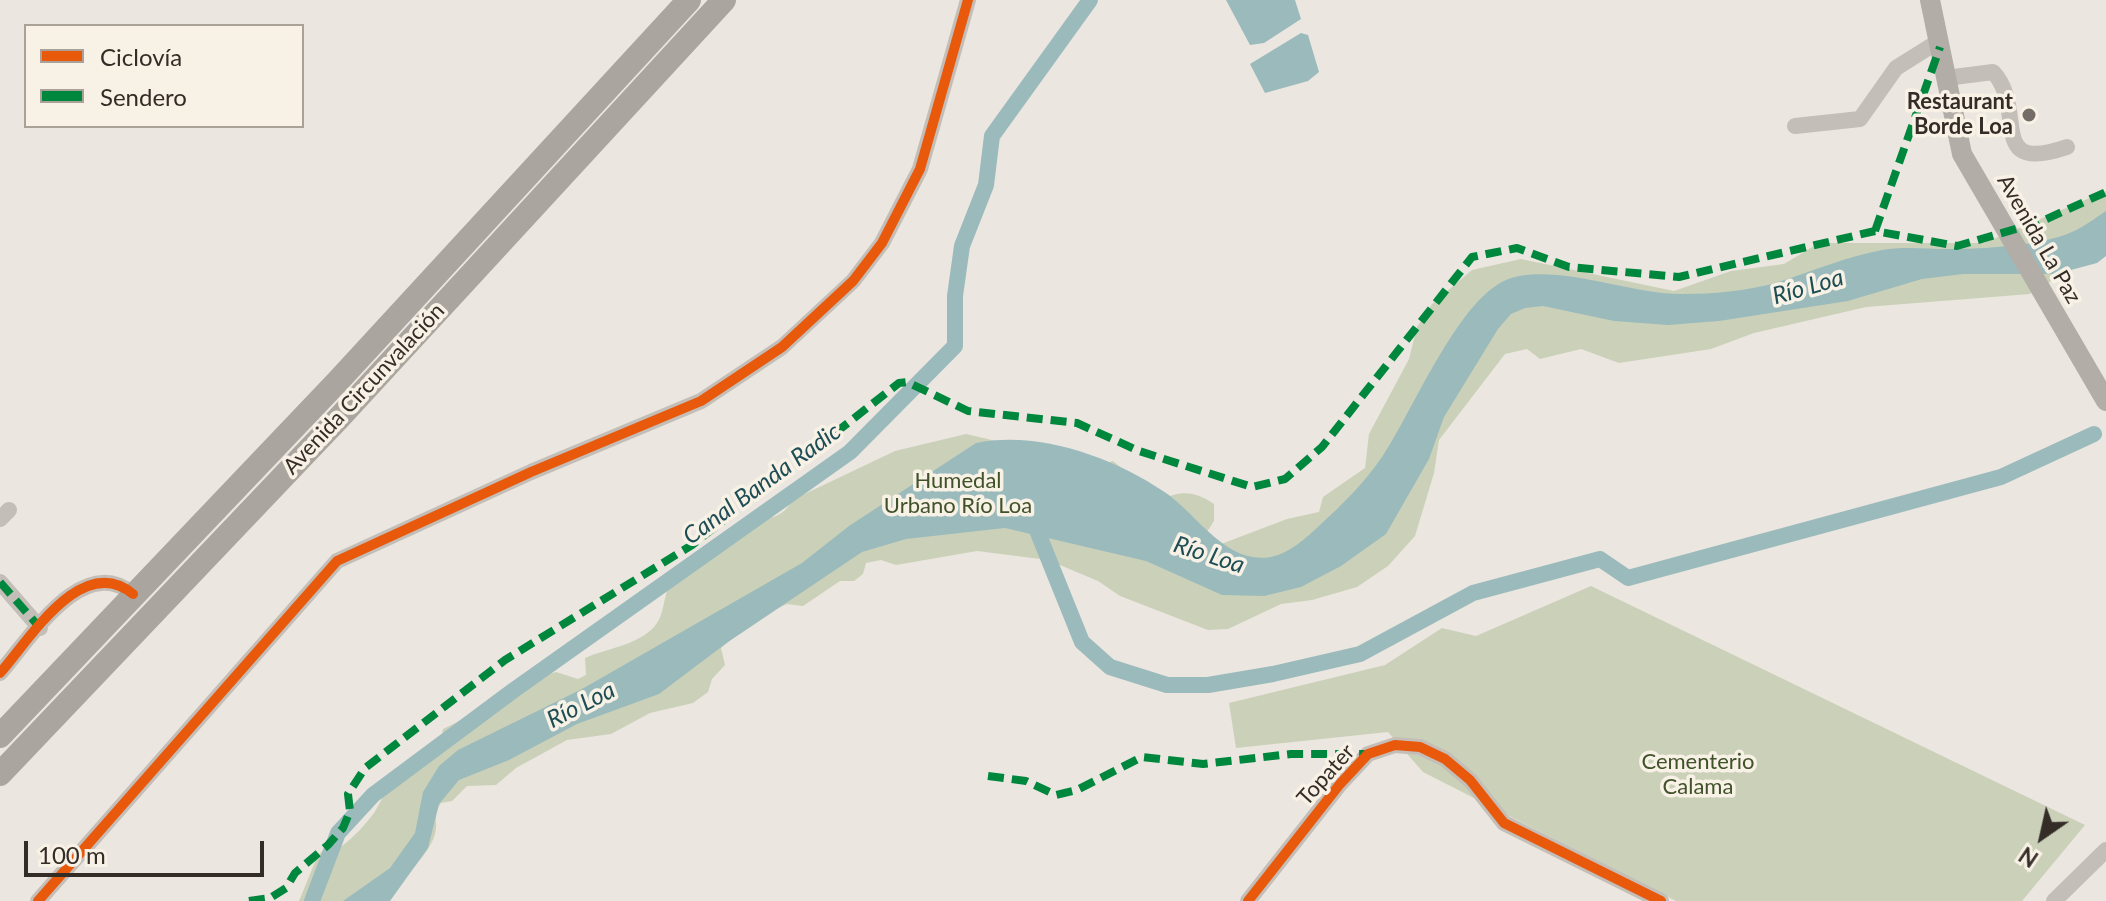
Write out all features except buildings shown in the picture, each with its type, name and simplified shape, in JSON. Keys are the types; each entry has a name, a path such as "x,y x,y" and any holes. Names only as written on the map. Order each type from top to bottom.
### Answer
{"highway":[{"name":"Avenida Circunvalación","path":"0,736 338,381 689,0"},
{"name":"Avenida Circunvalación","path":"0,774 113,651 330,427 724,0"}],"main road":[{"name":"Avenida La Paz","path":"1930,0 1962,154 2106,401"}],"street":[{"path":"38,901 337,561 531,472 701,401 782,347 853,281 882,243 920,169 968,0"},
{"path":"1795,126 1860,119 1896,68 1939,41"},
{"path":"1946,78 1993,72 2001,80 2016,146 2028,155 2039,156 2067,147"},
{"path":"0,582 40,628"},
{"path":"0,673 83,585 110,582 133,594"},
{"name":"Topater","path":"1248,901 1340,784 1368,754 1395,745 1420,747 1445,759 1470,780 1504,823 1661,901"},
{"path":"2054,901 2106,850"}],"green space":[{"name":"Humedal Urbano Río Loa","path":"2106,191 2106,248 2030,294 1866,307 1754,333 1711,349 1619,363 1581,349 1540,359 1527,349 1505,354 1439,440 1434,473 1415,536 1388,566 1357,587 1312,600 1281,604 1228,629 1208,630 1120,596 1098,581 1048,560 977,551 896,565 881,560 866,563 863,574 854,581 840,581 803,606 787,604 757,618 721,648 725,665 712,679 708,692 693,703 650,713 611,734 567,740 516,768 496,785 467,786 452,801 441,803 436,812 432,842 387,901 299,901 317,857 329,843 342,846 359,831 374,813 404,764 422,753 433,753 440,746 443,729 480,711 508,687 556,672 578,679 586,675 585,658 633,641 651,630 660,619 672,582 748,524 782,513 792,500 895,451 966,434 1099,465 1113,461 1160,500 1188,493 1214,504 1214,521 1198,546 1208,549 1287,519 1319,512 1323,497 1365,468 1369,434 1409,359 1417,327 1432,304 1472,270 1521,259 1674,291 1731,271 1784,264 1819,243 1984,243"},
{"name":"Cementerio Calama","path":"1591,586 2085,825 2022,901 1676,901 1423,772 1388,732 1236,748 1229,703 1385,665 1442,628 1476,636"}],"water":[{"path":"1226,0 1295,0 1301,19 1264,43 1250,45"},
{"path":"1301,33 1308,35 1319,72 1308,81 1265,93 1250,64"},
{"name":"Río Loa","path":"2106,211 2106,256 2097,263 2056,274 1963,274 1922,279 1848,301 1719,321 1668,325 1614,321 1543,306 1525,308 1511,314 1498,329 1444,417 1429,459 1386,534 1341,566 1301,587 1264,596 1222,595 1146,561 1005,528 906,539 862,552 728,642 659,694 577,724 509,760 459,780 439,804 428,848 390,901 343,901 390,868 415,833 423,792 439,766 458,750 582,689 802,563 849,526 976,443 1024,440 1074,449 1098,457 1163,491 1226,545 1255,557 1271,557 1303,540 1361,484 1394,438 1437,360 1470,310 1506,280 1546,274 1662,293 1729,292 1775,283 1882,250 1977,248 2044,241 2076,230"}],"waterway":[{"name":"Canal Banda Radic","path":"312,901 338,833 373,795 514,690 850,452 955,346 955,296 962,246 986,185 992,136 1090,0"},
{"path":"1032,518 1082,642 1110,667 1167,685 1208,685 1360,654 1473,593 1600,559 1628,578 2001,477 2094,434"}],"marked path":[{"path":"1875,231 1940,47"},
{"path":"249,901 270,898 286,888 295,873 343,828 350,811 348,794 365,768 505,660 692,545 899,383 907,382 968,411 1077,423 1139,451 1252,487 1285,479 1322,447 1472,257 1517,248 1569,267 1679,277 1875,231 1957,246 2040,222 2106,192"},
{"path":"0,582 40,628"},
{"path":"988,776 1026,781 1056,795 1077,790 1142,757 1203,764 1291,754 1368,754"}],"cycle path":[{"path":"38,901 337,561 531,472 701,401 782,347 853,281 882,243 920,169 968,0"},
{"path":"0,673 42,622 76,592 95,584 114,584 133,594"},
{"path":"1248,901 1340,784 1368,754 1395,745 1420,747 1445,759 1470,780 1504,823 1661,901"}],"place":[{"name":"Restaurant Borde Loa","path":"2029,115"}]}
